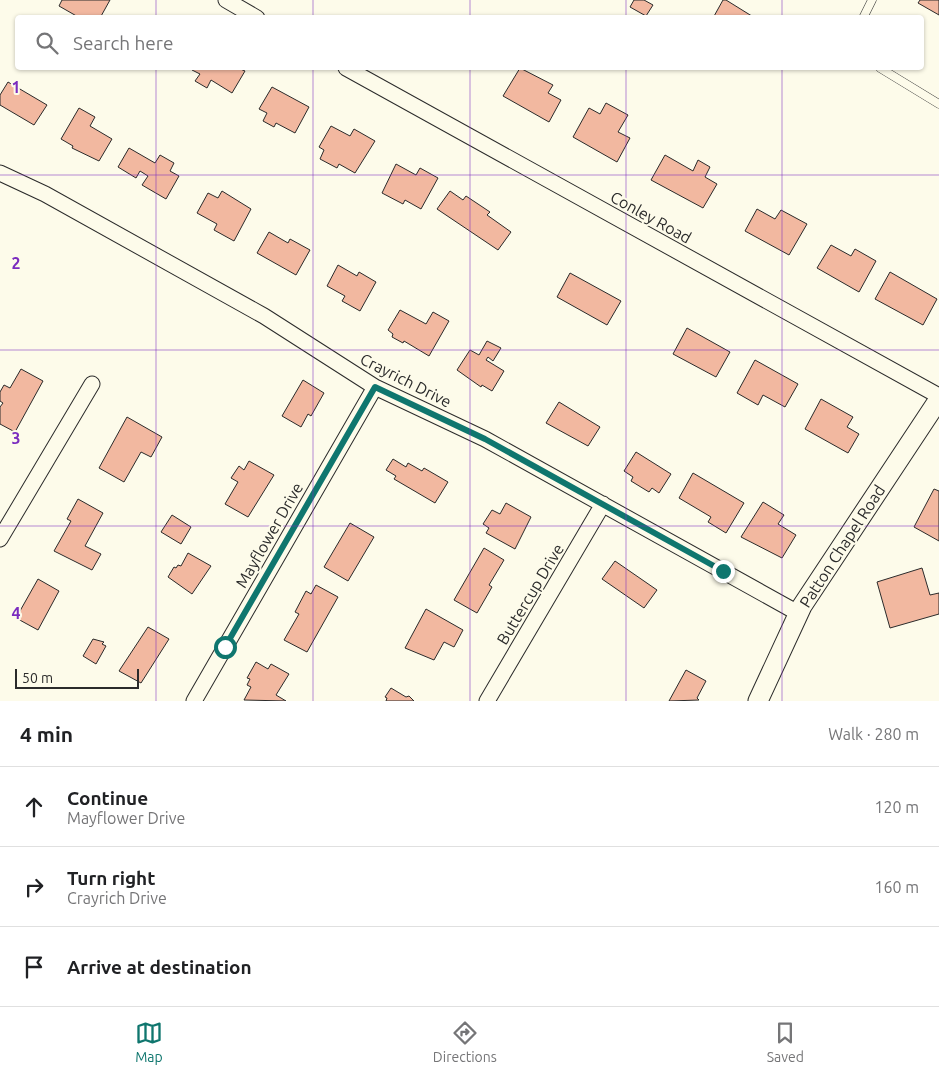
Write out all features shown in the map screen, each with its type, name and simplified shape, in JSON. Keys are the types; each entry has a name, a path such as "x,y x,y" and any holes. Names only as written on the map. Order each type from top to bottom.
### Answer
{"street":[{"path":"226,0 252,15"},
{"name":"Conley Road","path":"350,70 939,398"},
{"name":"Crayrich Drive","path":"0,173 45,194 264,316 375,387 485,439 798,613"},
{"path":"0,539 92,384"},
{"name":"Mayflower Drive","path":"194,701 375,387"},
{"name":"Patton Chapel Road","path":"758,701 798,613 939,398"},
{"name":"Buttercup Drive","path":"487,701 603,504"}],"lane":[{"path":"864,15 872,0"},
{"path":"883,70 939,104"}],"building":[{"path":"62,0 110,0 102,15 75,15 59,6"},
{"path":"634,0 644,0 653,5 647,15 630,7"},
{"path":"723,0 726,0 750,15 715,15"},
{"path":"920,0 939,0 939,15 918,3"},
{"path":"192,70 245,71 232,93 211,80 207,88 195,81 200,74"},
{"path":"519,70 524,70 553,85 548,93 561,100 549,122 503,96"},
{"path":"8,82 47,105 34,125 0,105 0,95"},
{"path":"272,87 309,107 295,133 276,123 274,127 263,121 267,113 259,109"},
{"path":"606,103 628,115 618,132 630,138 617,162 573,137 589,108 600,114"},
{"path":"79,108 95,117 90,126 112,139 99,161 72,148 73,146 61,139"},
{"path":"331,126 350,136 354,129 375,141 355,173 339,164 337,168 320,159 324,150 319,147"},
{"path":"129,148 155,163 160,155 174,163 170,171 179,176 166,199 142,185 148,176 140,171 136,178 118,167"},
{"path":"665,155 693,171 698,160 710,167 705,177 717,184 703,208 651,180"},
{"path":"396,164 416,175 420,168 438,178 421,209 405,200 403,204 382,193"},
{"path":"222,191 251,209 234,241 214,230 217,224 197,213 208,193 218,198"},
{"path":"450,191 463,200 466,196 490,212 487,215 511,232 498,250 437,209"},
{"path":"757,209 775,219 781,210 807,224 789,255 745,231"},
{"path":"269,232 288,243 290,239 310,250 296,275 257,253"},
{"path":"831,245 851,256 855,249 876,261 859,292 817,268"},
{"path":"338,265 357,276 359,272 376,282 360,311 342,301 345,296 327,286"},
{"path":"890,272 937,299 923,325 875,299"},
{"path":"570,273 621,301 607,325 557,297"},
{"path":"400,310 426,324 433,312 449,321 429,356 404,341 403,343 392,337 393,334 388,330"},
{"path":"687,328 730,352 716,377 673,354"},
{"path":"487,341 501,348 493,361 488,357 486,360 504,371 492,391 482,385 481,387 457,370 470,350 479,355"},
{"path":"755,360 798,384 785,407 763,395 758,405 737,393"},
{"path":"21,369 43,381 15,432 0,424 0,407 3,403 0,401 0,392 4,385 10,388"},
{"path":"303,380 324,393 311,416 308,414 301,427 282,416"},
{"path":"821,399 853,417 847,427 859,434 848,453 805,429"},
{"path":"559,402 600,427 588,446 546,423"},
{"path":"127,417 162,437 151,457 141,452 124,482 99,468"},
{"path":"636,452 671,474 659,493 652,488 649,492 631,481 633,477 624,471"},
{"path":"393,459 406,467 408,463 422,471 424,468 448,482 435,503 394,479 396,476 386,470"},
{"path":"249,461 274,475 248,517 225,504 238,482 231,478 239,466 244,470"},
{"path":"693,473 744,503 726,533 708,522 711,517 679,498"},
{"path":"934,489 939,491 939,541 914,527"},
{"path":"78,499 103,513 85,546 101,554 92,570 54,551 71,521 67,519"},
{"path":"763,502 784,515 778,524 796,535 782,558 741,537"},
{"path":"506,503 531,517 515,549 486,533 489,528 483,524 492,510 500,514"},
{"path":"172,515 191,527 181,544 161,532"},
{"path":"350,523 374,537 348,581 324,567"},
{"path":"484,548 504,560 489,585 492,587 477,613 454,600"},
{"path":"188,553 211,566 192,594 168,577 174,567 181,566"},
{"path":"615,561 657,590 644,608 602,579"},
{"path":"922,568 930,595 939,593 939,614 890,628 877,582"},
{"path":"38,579 59,591 38,630 16,618"},
{"path":"316,585 338,597 307,652 284,640 299,614 295,612 306,591 311,594"},
{"path":"426,609 463,630 454,647 444,642 434,660 405,648"},
{"path":"148,627 169,639 141,683 119,671"},
{"path":"93,639 104,642 102,644 106,646 96,664 83,656"},
{"path":"256,662 268,669 271,664 289,674 276,695 286,701 244,700 251,687 247,685 250,679 247,678"},
{"path":"686,670 706,681 697,698 699,700 669,701"},
{"path":"391,688 406,697 409,696 414,701 386,701 387,698 385,697"}],"route":[{"path":"225,647 375,387 485,439 723,571"}]}
